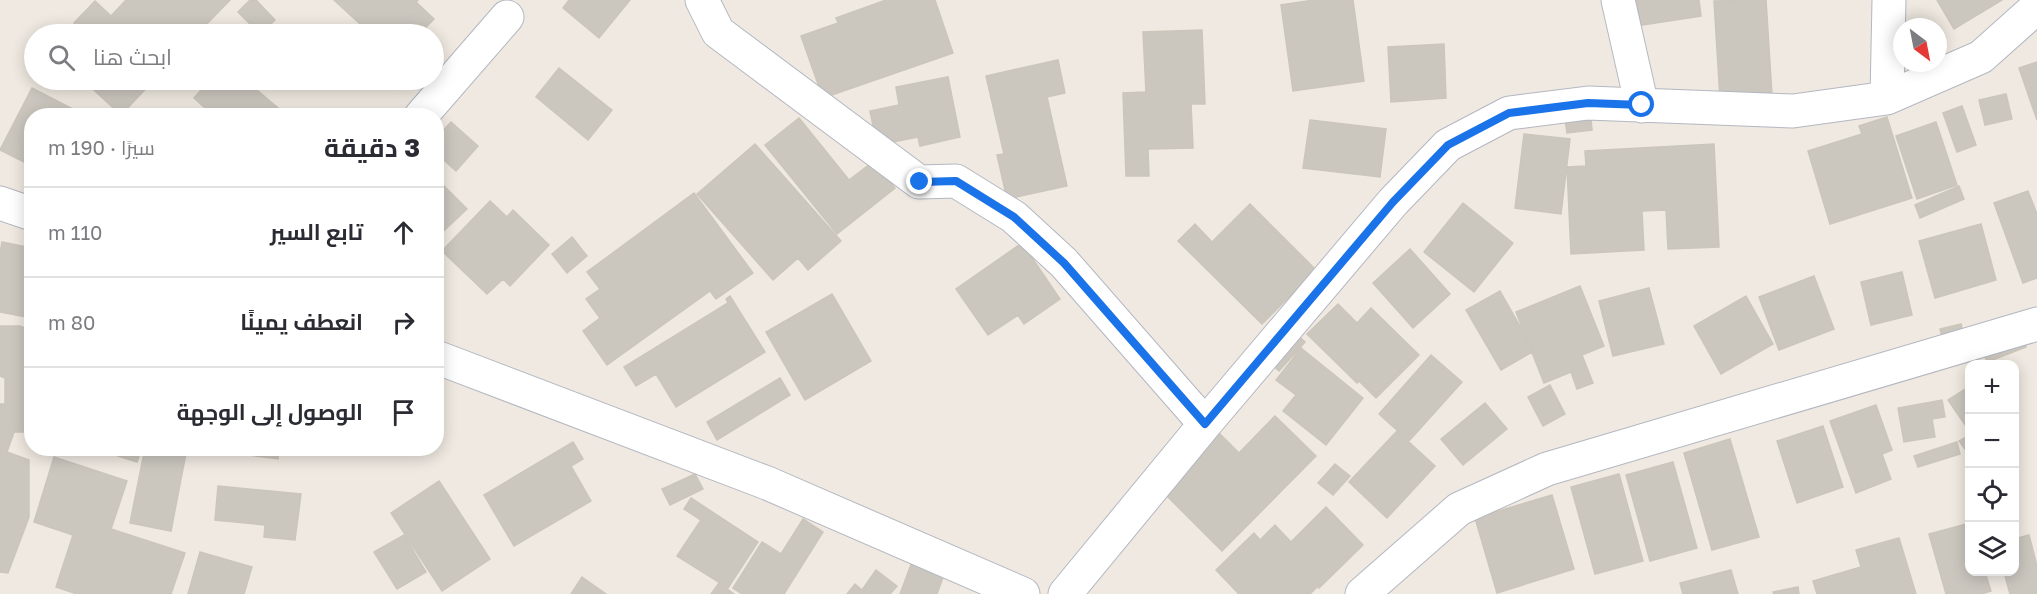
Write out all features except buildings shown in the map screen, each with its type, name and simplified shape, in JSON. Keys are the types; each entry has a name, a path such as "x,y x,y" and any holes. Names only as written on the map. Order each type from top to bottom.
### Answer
{"street":[{"path":"702,0 718,32 920,182 956,181 1014,217 1064,263 1205,424"},
{"path":"1618,0 1642,105"},
{"path":"1887,98 1889,0"},
{"path":"1065,594 1393,202 1448,145 1509,113 1588,103 1793,111 1887,98 1981,57 2037,6"},
{"path":"444,90 507,17"},
{"path":"428,108 444,90"},
{"path":"0,203 24,211"},
{"path":"1362,594 1459,508 1547,469 2037,324"},
{"path":"444,360 767,483 1023,594"}],"route":[{"path":"920,182 956,181 1014,217 1064,263 1205,424 1393,202 1448,145 1509,113 1588,103 1642,105"}]}
